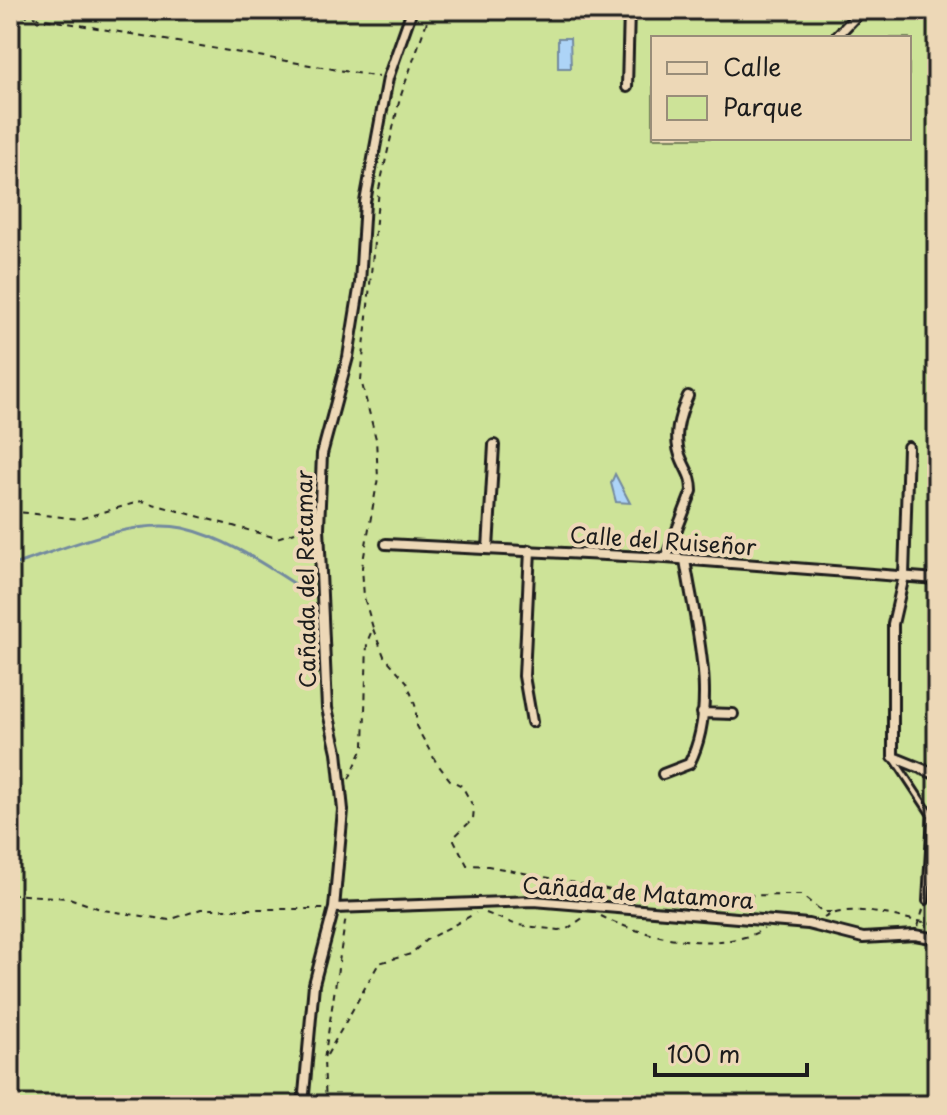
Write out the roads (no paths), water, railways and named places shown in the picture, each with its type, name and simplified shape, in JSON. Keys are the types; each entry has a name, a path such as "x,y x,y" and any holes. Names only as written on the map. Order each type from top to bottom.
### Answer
{"street":[{"name":"Cañada del Retamar","path":"303,1105 314,984 334,908 343,810 337,752 327,708 319,528 322,454 348,357 360,283 365,202 388,78 412,10"},
{"path":"627,87 629,10"},
{"path":"837,36 862,10"},
{"path":"666,558 692,491 692,480 681,459 677,421 688,396"},
{"path":"488,549 494,445"},
{"path":"908,447 904,576 893,624 893,757 935,774"},
{"name":"Calle del Ruiseñor","path":"386,544 666,558 937,579"},
{"path":"530,550 524,676 532,722"},
{"path":"663,774 689,764 700,744 703,677 685,560"},
{"path":"702,713 733,714"},
{"name":"Cañada de Matamora","path":"334,908 534,901 808,924 863,938 915,935 937,939"}],"lane":[{"path":"893,757 931,815 926,901"}],"water":[{"path":"558,38 570,38 571,68 558,68"},
{"path":"615,474 630,503 616,502 611,483"}],"waterway":[{"path":"10,566 96,537 141,527 163,526 183,528 216,539 249,555 309,593"}]}
